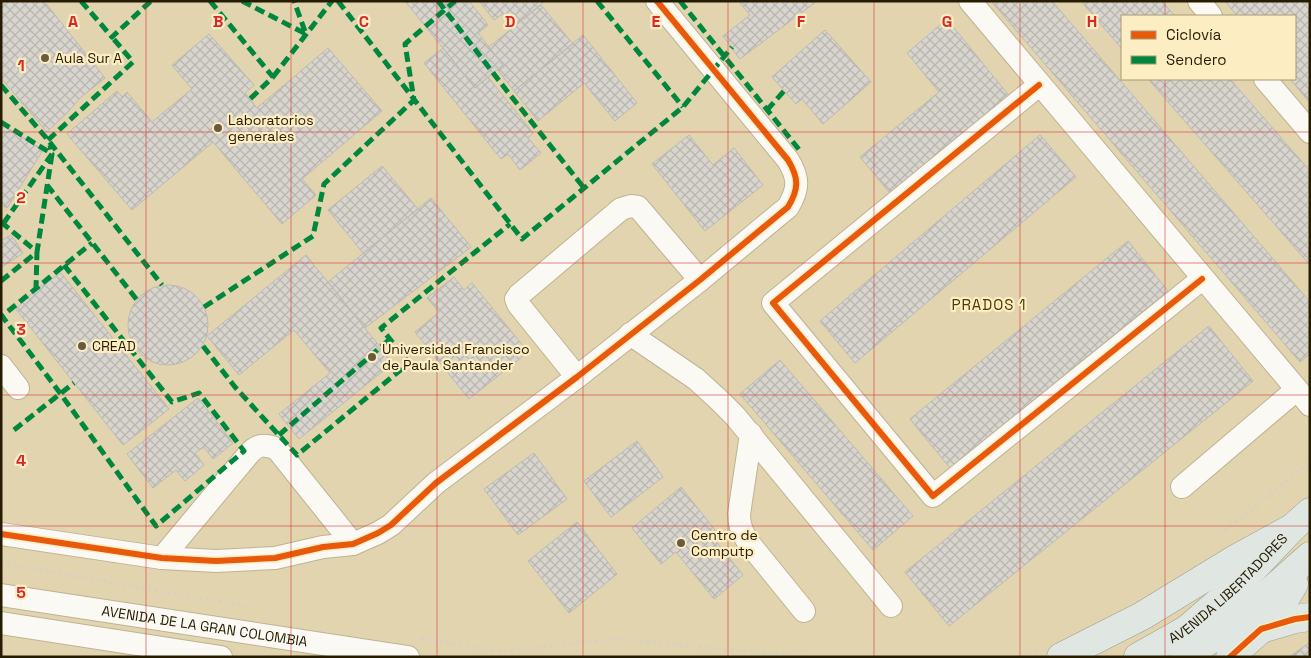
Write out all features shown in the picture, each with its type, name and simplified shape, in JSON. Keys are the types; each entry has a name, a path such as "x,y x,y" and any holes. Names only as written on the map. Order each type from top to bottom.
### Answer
{"main road":[{"path":"1061,657 1142,616 1301,520"},
{"name":"AVENIDA LIBERTADORES","path":"1138,657 1186,630 1237,586 1301,520"},
{"name":"AVENIDA LIBERTADORES","path":"1184,657 1253,606 1310,556"},
{"path":"1230,657 1261,629 1284,601 1310,560"},
{"path":"1261,629 1295,618 1310,617"}],"street":[{"path":"1,534 162,558 216,561 275,558 323,547 353,544 391,525 436,483 577,377 700,280 788,207 794,198 796,180 794,170 788,160 657,1"},
{"path":"970,1 1303,398 1182,487"},
{"path":"1199,1 1210,15"},
{"path":"1265,80 1310,132"},
{"path":"1039,85 773,303 933,496 1202,279"},
{"path":"577,377 518,304 516,299 519,294 621,209 630,206 638,207 700,280"},
{"path":"630,334 696,379 720,401 751,434 891,606"},
{"path":"1,366 18,388"},
{"path":"751,434 739,523 742,533 748,542 804,611"},
{"path":"162,558 253,449 262,445 277,449 353,544"},
{"name":"AVENIDA DE LA GRAN COLOMBIA","path":"1,595 408,657"},
{"name":"AVENIDA DE LA GRAN COLOMBIA","path":"1,623 212,656"}],"path":[{"path":"1,563 254,608"},
{"path":"419,637 497,651 618,639 774,656 805,657"}],"building":[{"name":"Aula Sur A","path":"1,1 44,1 105,78 80,98 47,132 1,78"},
{"path":"405,1 469,1 488,25 478,33 503,65 475,88"},
{"path":"479,1 545,1 513,27 502,14 494,20"},
{"path":"742,1 817,1 740,59 723,36 750,15 740,3"},
{"path":"991,1 1052,1 1310,302 1310,354 1300,362"},
{"path":"1081,1 1162,1 1174,15 1121,15 1121,48"},
{"path":"1225,1 1310,1 1310,103 1291,80 1296,80 1296,15 1236,15"},
{"path":"541,5 573,44 514,91 498,70 503,65 489,47"},
{"path":"947,19 1014,102 895,199 860,157 939,92 907,53"},
{"path":"825,30 871,82 823,124 802,99 796,104 772,77"},
{"name":"Laboratorios generales","path":"209,34 254,85 245,93 257,108 328,48 382,111 302,179 316,195 282,224 213,142 132,210 67,134 117,91 122,97 127,92 152,122 192,89 172,65"},
{"path":"583,35 637,103 615,121 584,83 538,121 514,91"},
{"path":"443,48 475,88 488,77 533,133 528,138 541,153 520,170 508,154 501,159 424,63"},
{"path":"1149,80 1231,80 1310,171 1310,265"},
{"path":"1,124 43,150 7,208 1,205"},
{"path":"689,135 713,165 734,148 763,185 705,231 652,164"},
{"path":"1040,135 1076,177 855,363 820,321"},
{"path":"382,166 418,209 363,253 328,210"},
{"path":"431,198 471,247 365,328 328,282"},
{"path":"11,235 23,253 2,267 1,241"},
{"path":"1128,241 1168,291 950,468 910,419"},
{"path":"306,255 393,363 299,439 279,414 330,373 294,330 239,375 207,336"},
{"name":"CREAD","path":"61,273 169,409 123,445 16,309 36,289"},
{"path":"454,277 464,290 472,283 528,352 469,399 415,332 439,312 427,298"},
{"path":"168,285 183,288 196,297 205,310 208,325 205,340 196,353 183,362 168,365 153,362 140,353 131,340 128,325 131,310 140,297 153,288"},
{"path":"1209,326 1253,381 949,626 905,572"},
{"path":"780,360 913,516 873,550 740,394"},
{"path":"198,398 233,443 213,459 204,447 195,453 204,465 185,481 176,470 153,488 127,454"},
{"path":"637,441 663,477 611,517 584,481"},
{"path":"534,453 567,499 518,535 484,489"},
{"name":"Centro de Computp","path":"681,487 715,530 710,534 743,575 714,599 676,552 661,564 632,528"},
{"path":"577,522 617,574 569,613 528,561"},
{"path":"1309,643 1310,657 1289,657"}],"marked path":[{"path":"81,1 112,37 151,1"},
{"path":"210,1 273,77 250,99"},
{"path":"242,1 306,34 294,1"},
{"path":"273,77 332,1"},
{"path":"338,1 522,239 683,107 732,47"},
{"path":"438,1 584,188"},
{"path":"204,307 313,236 324,184 414,100 405,44 455,1"},
{"path":"597,1 683,107"},
{"path":"680,1 801,152"},
{"path":"48,140 133,62 112,37"},
{"path":"1,85 48,140 162,285"},
{"path":"767,110 784,91"},
{"path":"1,122 52,154 3,224"},
{"path":"1,281 37,252 52,154 50,145"},
{"path":"47,185 137,300"},
{"path":"1,222 37,252 36,289"},
{"path":"203,346 235,387 297,455 409,363 381,328 510,224"},
{"path":"64,265 172,402 199,393 244,451 156,526 2,316 36,289 58,270 70,261 92,243"},
{"path":"279,435 390,339"},
{"path":"14,430 74,383"}],"cycle path":[{"path":"1,534 162,558 216,561 275,558 323,547 353,544 391,525 436,483 577,377 700,280 788,207 796,189 796,178 788,160 657,1"},
{"path":"1039,85 773,303 933,496 1202,279"},
{"path":"1230,657 1261,629 1295,619 1310,617"}],"place":[{"name":"Aula Sur A","path":"45,58"},
{"name":"Laboratorios generales","path":"218,128"},
{"name":"CREAD","path":"82,346"},
{"name":"Universidad Francisco de Paula Santander","path":"372,357"},
{"name":"Centro de Computp","path":"681,543"}],"district":[{"name":"PRADOS 1","path":"989,305"}]}
